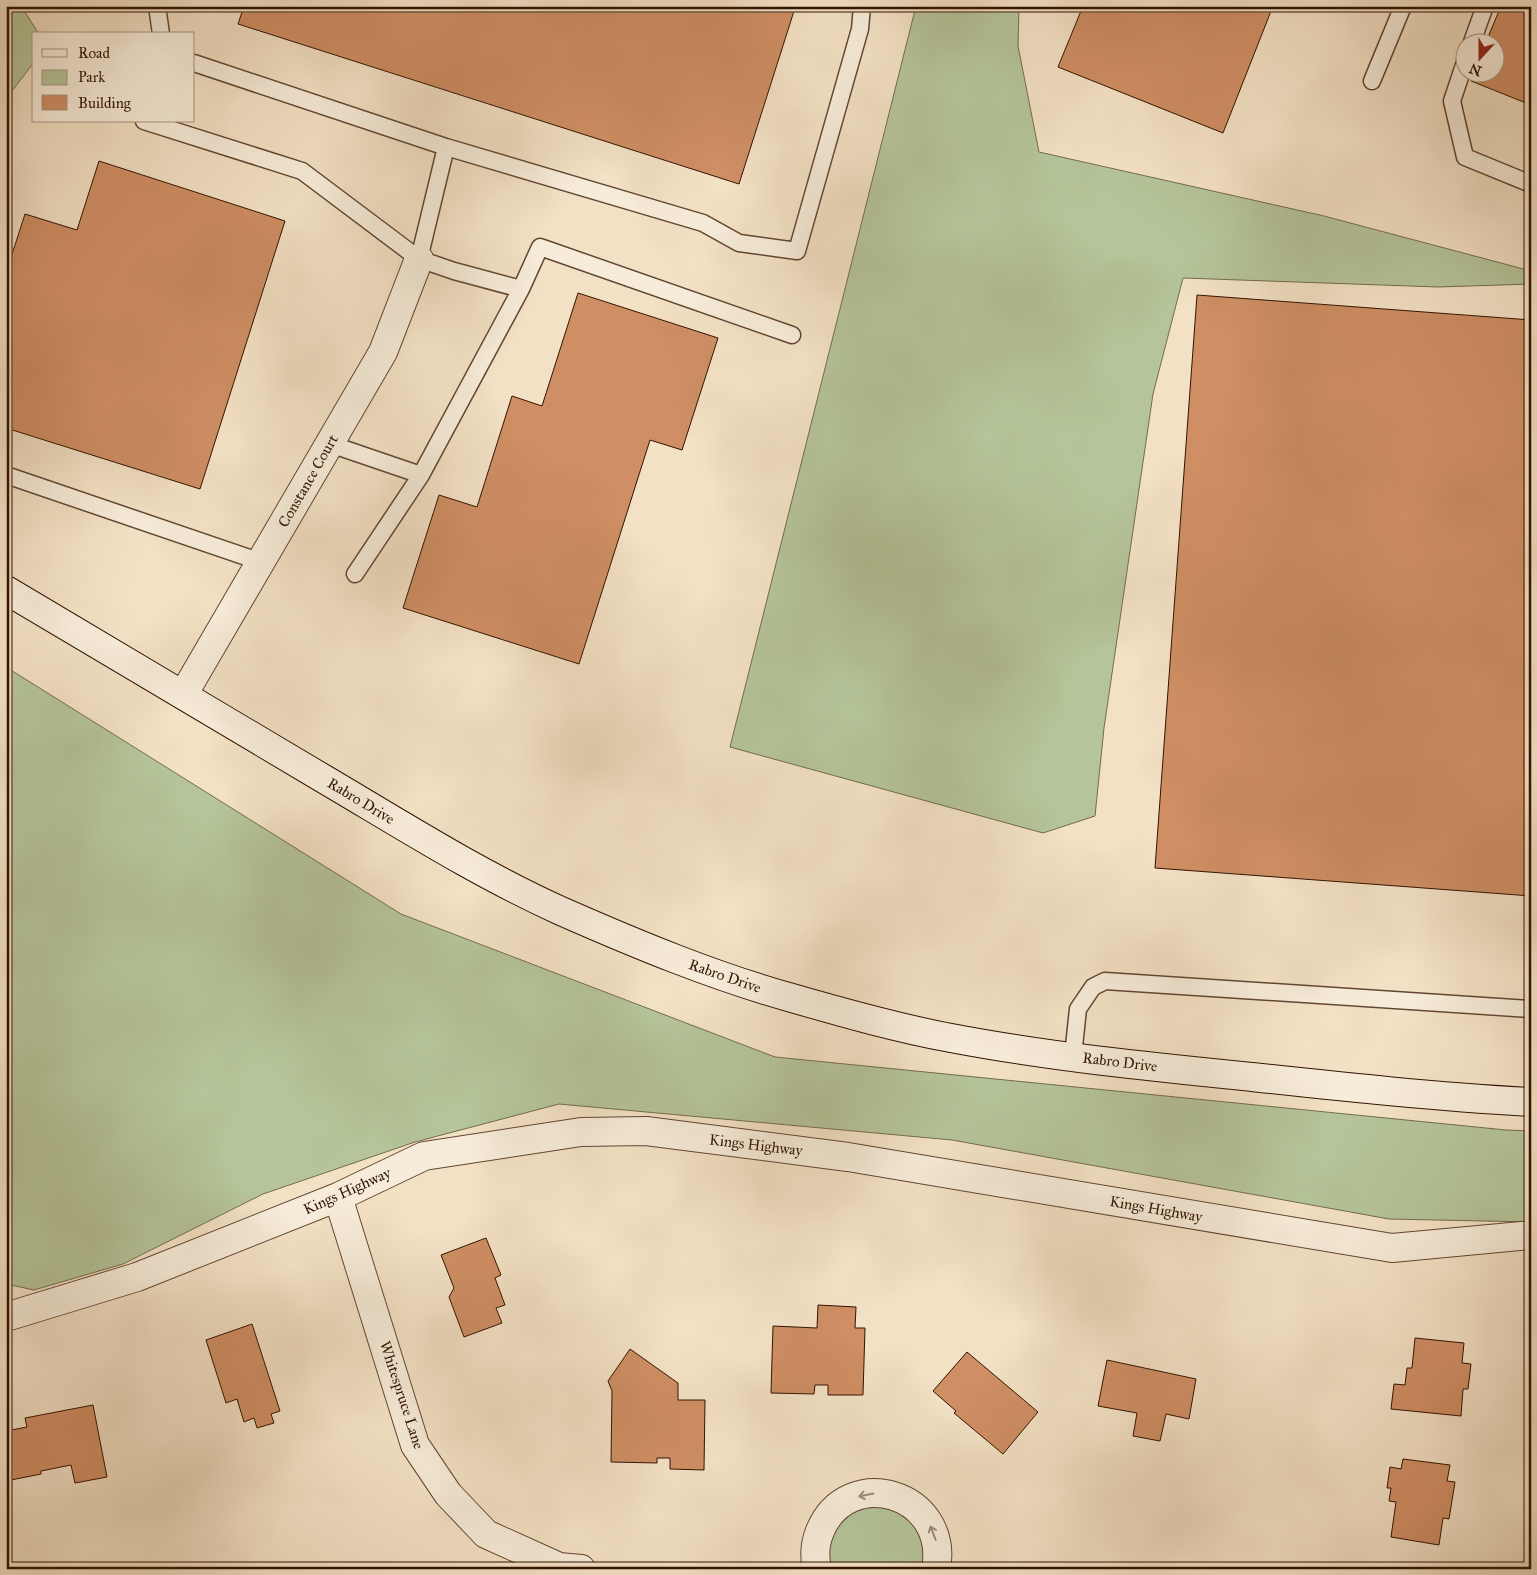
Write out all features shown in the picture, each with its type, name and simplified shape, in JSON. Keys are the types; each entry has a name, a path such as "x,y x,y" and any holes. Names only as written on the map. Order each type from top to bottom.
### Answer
{"street":[{"name":"Constance Court","path":"183,695 383,352 419,259"},
{"name":"Rabro Drive","path":"6,590 462,860 548,905 700,968 823,1007 950,1038 1146,1066 1450,1097 1531,1102"},
{"name":"Kings Highway","path":"6,1317 137,1277 338,1197 424,1156 581,1132 646,1131 848,1157 1392,1248 1531,1235"},
{"name":"Whitespruce Lane","path":"338,1197 415,1445 448,1494 486,1534 559,1567 581,1569"},
{"path":"817,1569 815,1562 816,1542 824,1523 837,1507 854,1497 874,1493 894,1495 912,1504 927,1518 936,1536 939,1556 936,1569"}],"lane":[{"path":"157,6 162,32"},
{"path":"195,63 446,147 704,223 739,243 796,251 860,29 862,6"},
{"path":"1372,81 1402,6"},
{"path":"1476,32 1485,6"},
{"path":"1458,82 1452,101 1465,156 1531,184"},
{"path":"147,122 302,171 419,259 454,271 521,289"},
{"path":"419,259 446,147"},
{"path":"355,574 421,475 521,289 540,247 792,334"},
{"path":"330,444 421,475"},
{"path":"6,475 261,562"},
{"path":"1073,1056 1078,1009 1093,987 1105,981 1531,1009"}],"green space":[{"path":"6,6 21,6 38,32 32,32 32,65 6,99"},
{"path":"916,6 1019,6 1018,46 1039,152 1324,216 1531,271 1531,284 1438,287 1183,278 1153,394 1104,728 1095,816 1043,833 730,747"},
{"path":"6,667 401,914 775,1057 1531,1131 1531,1222 1389,1219 952,1140 559,1104 415,1142 263,1194 123,1264 34,1290 6,1284"},
{"path":"872,1500 919,1520 928,1569 828,1569 825,1543 831,1527"}],"building":[{"path":"244,6 778,6 794,11 739,184 238,24"},
{"path":"1083,6 1273,6 1223,133 1058,67"},
{"path":"1501,6 1531,6 1531,105 1474,82 1504,82 1504,32 1490,32"},
{"path":"99,161 285,221 200,489 6,428 6,273 25,214 77,230"},
{"path":"578,293 718,338 682,450 650,440 579,664 403,608 439,495 477,507 512,396 542,406"},
{"path":"1197,295 1531,320 1531,896 1155,868"},
{"path":"486,1238 501,1275 495,1278 505,1305 496,1308 502,1323 464,1337 449,1297 454,1288 441,1255"},
{"path":"818,1305 856,1307 855,1328 865,1328 863,1395 828,1395 828,1385 815,1385 814,1394 771,1393 773,1326 817,1328"},
{"path":"252,1324 280,1411 271,1414 274,1423 257,1428 254,1418 244,1422 237,1399 226,1403 206,1340"},
{"path":"1415,1338 1464,1343 1462,1363 1471,1364 1468,1389 1463,1389 1461,1416 1391,1409 1394,1384 1405,1385 1407,1368 1412,1368"},
{"path":"630,1349 678,1383 678,1400 705,1400 704,1470 670,1469 670,1458 657,1458 657,1463 611,1462 612,1391 608,1381"},
{"path":"967,1352 1038,1412 1003,1454 954,1413 956,1411 933,1391"},
{"path":"1107,1360 1196,1379 1189,1419 1166,1414 1160,1441 1133,1436 1137,1413 1098,1406"},
{"path":"93,1405 107,1477 75,1483 71,1465 41,1471 41,1474 6,1481 6,1431 27,1427 25,1418"},
{"path":"1403,1459 1450,1465 1447,1481 1455,1482 1449,1519 1443,1518 1439,1545 1391,1537 1396,1502 1389,1501 1391,1488 1387,1488 1390,1467 1401,1469"}]}
